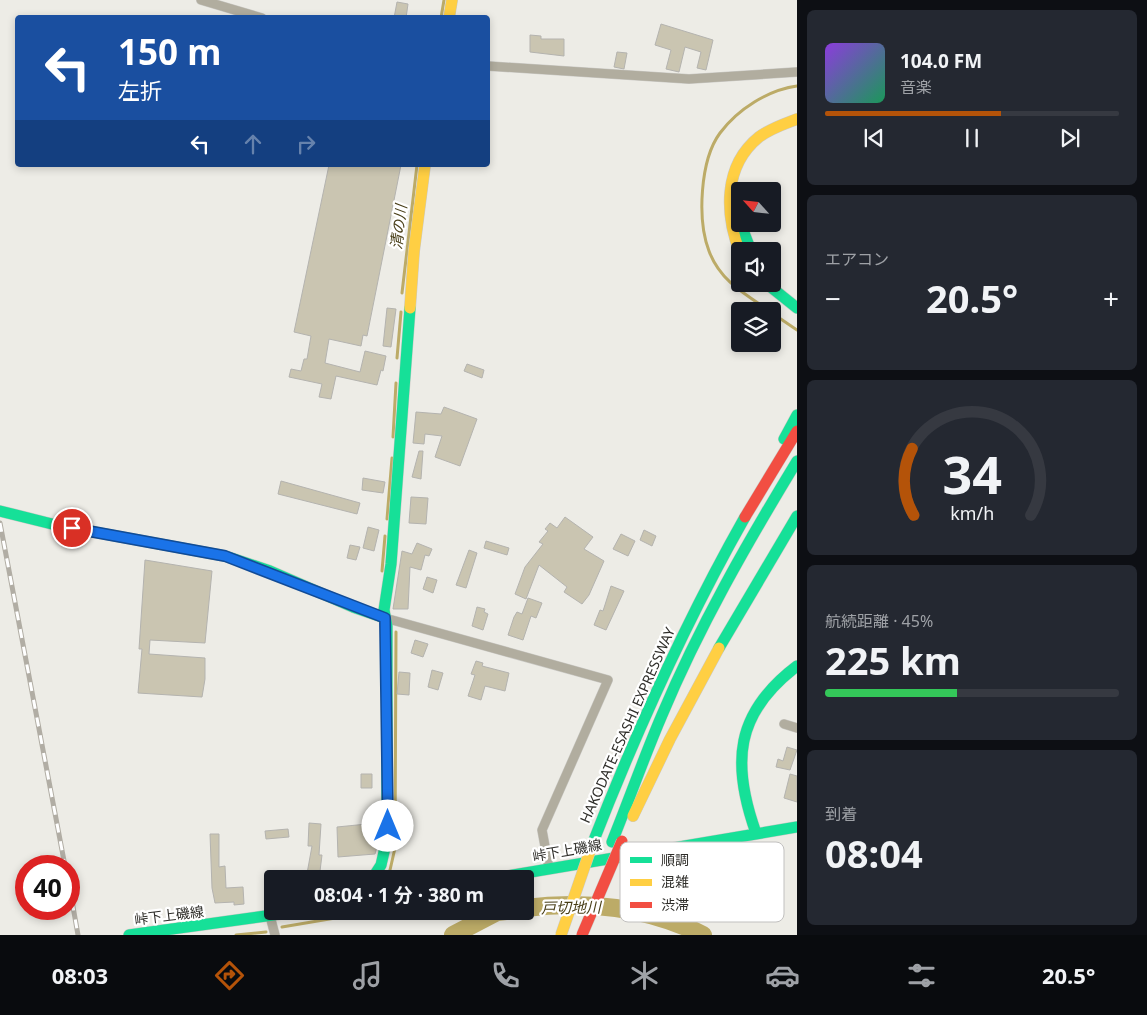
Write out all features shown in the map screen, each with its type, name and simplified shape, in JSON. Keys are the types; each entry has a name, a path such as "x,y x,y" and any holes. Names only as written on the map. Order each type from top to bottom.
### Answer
{"main road":[{"path":"450,15 452,0"},
{"path":"735,242 731,234 727,212 728,188 740,161 754,142 774,127 797,119"},
{"path":"748,242 738,217 739,190 757,156 764,147 784,134 797,130"},
{"path":"378,870 388,839 384,610 391,564 414,251 425,167"},
{"path":"781,283 797,296"},
{"path":"778,292 797,308"},
{"path":"732,539 797,415"},
{"name":"HAKODATE-ESASHI EXPRESSWAY","path":"561,935 592,845 647,710 691,618 732,539 797,431"},
{"name":"HAKODATE-ESASHI EXPRESSWAY","path":"617,841 663,715 705,624 747,546 797,461"},
{"path":"0,511 56,526 225,556 385,618"},
{"path":"581,935 617,841 699,682 797,516"},
{"path":"756,833 748,813 742,771 743,745 749,721 756,706 767,692 797,666"},
{"path":"756,833 758,811 752,760 754,736 759,722 769,706 797,678"},
{"name":"峠下上磯線","path":"703,842 797,827"},
{"name":"峠下上磯線","path":"534,871 620,856"},
{"name":"峠下上磯線","path":"129,935 264,917"}],"street":[{"path":"201,0 252,15"},
{"path":"490,66 680,78 797,72"},
{"path":"385,618 608,680 542,830 549,868"},
{"path":"784,724 797,728"},
{"path":"271,920 275,935"}],"building":[{"path":"397,2 408,4 406,15 395,15"},
{"path":"661,24 713,40 706,70 697,68 701,52 685,47 679,72 666,69 671,50 655,45"},
{"path":"530,35 541,36 541,39 564,39 564,56 530,52"},
{"path":"617,52 627,53 624,69 614,67"},
{"path":"329,167 401,167 367,336 363,335 361,346 329,339 325,363 360,372 365,351 386,356 383,371 381,370 377,385 336,376 331,399 319,397 322,384 289,377 291,369 301,371 304,359 307,359 311,336 294,332"},
{"path":"387,308 396,309 391,347 383,346"},
{"path":"467,364 484,370 482,378 464,371"},
{"path":"444,407 477,419 460,466 435,457 442,436 425,434 424,444 413,443 416,412 441,414"},
{"path":"419,451 423,451 421,479 412,477"},
{"path":"363,478 385,482 383,493 362,490"},
{"path":"281,481 360,503 357,514 278,494"},
{"path":"411,497 428,498 426,524 409,523"},
{"path":"565,517 593,537 584,549 604,561 589,595 582,604 564,592 567,587 539,565 526,599 515,594 525,567 543,544 539,542 548,531 545,529 550,523 557,528"},
{"path":"368,527 379,530 374,551 363,548"},
{"path":"644,530 656,536 652,546 640,540"},
{"path":"621,534 635,541 628,556 613,549"},
{"path":"486,541 509,548 507,555 484,548"},
{"path":"417,543 432,549 429,556 425,555 421,570 410,567 408,609 393,609 402,551 412,554"},
{"path":"350,545 360,547 356,560 347,558"},
{"path":"469,550 477,553 466,588 456,585"},
{"path":"145,560 212,571 205,643 150,640 149,654 205,658 205,679 202,697 138,693 142,649 139,649"},
{"path":"427,577 437,580 433,593 423,589"},
{"path":"611,586 624,591 606,630 594,625 600,610 603,611"},
{"path":"528,598 542,603 536,618 531,616 523,640 508,635 514,617 517,612 522,614"},
{"path":"477,607 485,609 484,612 488,614 483,630 472,626"},
{"path":"415,640 428,644 423,657 411,653"},
{"path":"476,661 483,663 482,666 509,673 505,691 485,686 481,700 468,696 475,675 471,674"},
{"path":"432,670 443,673 438,690 428,687"},
{"path":"399,672 410,673 409,695 397,694"},
{"path":"787,747 797,750 790,770 776,767 778,759 783,761"},
{"path":"361,774 372,774 372,788 361,788"},
{"path":"790,774 797,776 797,802 784,798"},
{"path":"309,823 321,824 319,855 322,855 320,870 308,870 312,846 308,846"},
{"path":"377,823 379,839 375,854 338,857 337,827"},
{"path":"288,829 289,837 266,839 265,831"},
{"path":"210,834 219,834 219,867 225,866 226,888 243,887 244,904 234,905 234,902 215,903 212,888"}],"waterway":[{"name":"清の川","path":"442,15 444,0"},
{"path":"757,302 727,279 720,271 709,251 703,223 702,190 708,158 713,145 727,124 754,102 765,96 797,86"},
{"name":"清の川","path":"402,293 417,167"},
{"name":"清の川","path":"397,358 401,312"},
{"path":"781,319 797,330"},
{"name":"清の川","path":"393,437 396,383"},
{"name":"清の川","path":"387,519 392,458"},
{"name":"清の川","path":"382,571 385,536"},
{"name":"清の川","path":"390,870 395,848 396,632"},
{"name":"戸切地川","path":"534,907 570,905 620,909"},
{"name":"清の川","path":"282,927 323,920"},
{"name":"戸切地川","path":"453,935 482,920"},
{"name":"戸切地川","path":"673,922 703,935"},
{"name":"清の川","path":"236,935 266,932"}],"railway":[{"path":"0,523 63,855"},
{"path":"75,920 78,935"}],"traffic: fast":[{"path":"744,232 748,242"},
{"path":"777,292 797,308"},
{"path":"378,870 381,865 387,839 387,626 384,610 391,564 410,308"},
{"path":"784,439 797,415"},
{"path":"612,842 676,682 742,554 797,461"},
{"path":"0,511 56,525 225,556 270,571 353,607 385,618"},
{"path":"719,648 797,516"},
{"path":"592,845 662,678 702,597 745,517"},
{"path":"756,833 743,784 742,762 744,741 750,721 761,702 776,684 797,666"},
{"path":"708,842 797,827"},
{"path":"534,872 620,857"},
{"path":"129,935 264,916"}],"traffic: slow":[{"path":"450,15 452,0"},
{"path":"736,242 730,207 730,191 733,176 739,162 747,149 759,137 797,119"},
{"path":"410,308 414,251 425,167"},
{"path":"633,816 670,739 719,648"},
{"path":"561,935 592,845"}],"traffic: jam":[{"path":"745,517 797,431"},
{"path":"582,935 620,846"}],"route":[{"path":"72,528 225,556 246,562 353,607 385,618 387,626 388,826"}]}
